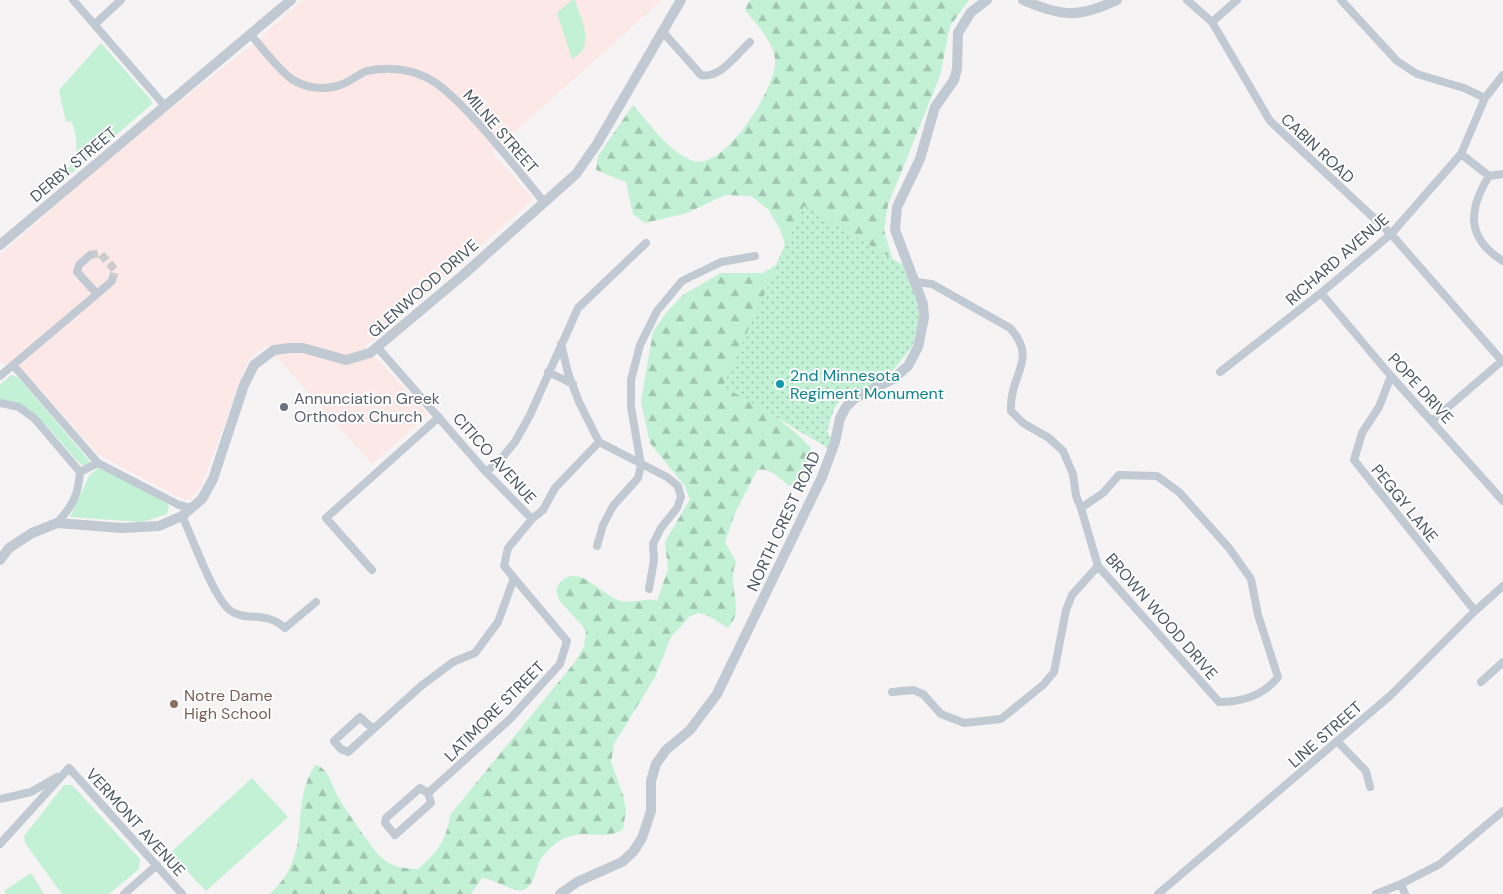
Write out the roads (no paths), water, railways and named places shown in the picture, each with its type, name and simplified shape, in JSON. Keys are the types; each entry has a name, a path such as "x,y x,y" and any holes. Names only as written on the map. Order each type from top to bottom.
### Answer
{"street":[{"path":"73,0 165,106"},
{"path":"94,24 121,0"},
{"name":"DERBY STREET","path":"0,245 291,0"},
{"name":"GLENWOOD DRIVE","path":"0,560 9,548 32,533 57,523 122,528 160,526 182,516 202,499 213,479 244,385 254,366 274,350 303,348 346,360 361,357 378,348 576,174 681,0"},
{"name":"NORTH CREST ROAD","path":"560,894 577,882 622,862 633,852 642,838 651,812 650,781 656,764 666,750 690,730 717,694 822,477 835,442 840,418 846,407 855,398 893,379 908,366 918,347 924,318 916,282 904,256 896,230 897,207 920,159 935,108 954,80 957,69 958,33 971,12 987,0"},
{"path":"1023,0 1055,12 1073,14 1098,9 1117,0"},
{"name":"CABIN ROAD","path":"1187,0 1212,22 1270,121 1391,234 1503,361"},
{"path":"1212,22 1237,0"},
{"path":"1341,0 1396,61 1417,74 1464,88 1485,98"},
{"path":"662,32 701,75 709,76 717,73 750,42"},
{"name":"MILNE STREET","path":"251,35 290,78 308,86 323,89 340,85 365,72 395,68 424,76 435,82 457,101 544,202"},
{"name":"RICHARD AVENUE","path":"1220,372 1321,293 1391,234 1461,154 1485,98 1503,75"},
{"path":"1461,154 1489,176 1503,174"},
{"path":"1489,176 1480,191 1473,221 1478,239 1503,261"},
{"path":"486,472 516,442 578,308 646,243"},
{"path":"90,255 79,265 77,272 96,294"},
{"path":"597,546 603,525 613,506 638,478 642,465 631,407 632,380 640,345 657,311 682,280 721,262 755,256"},
{"path":"2,372 14,366 112,281"},
{"name":"BROWN WOOD DRIVE","path":"916,282 932,284 1010,328 1020,338 1024,352 1010,398 1011,411 1023,423 1050,438 1063,451 1073,474 1076,496 1098,566 1219,702 1240,702 1269,688 1278,677 1258,615 1251,579 1185,499 1157,476 1119,475 1102,493 1081,508"},
{"name":"POPE DRIVE","path":"1321,293 1391,376 1503,500"},
{"path":"561,344 572,384 599,442 667,477 678,486 681,497 677,508 661,528 653,544 654,560 648,589"},
{"name":"CITICO AVENUE","path":"378,348 486,472 532,519"},
{"path":"1432,420 1503,361"},
{"path":"14,366 98,463 179,505 191,508"},
{"path":"548,372 572,384"},
{"name":"PEGGY LANE","path":"1391,376 1379,407 1362,433 1354,460 1474,611"},
{"path":"0,403 19,407 35,418 80,472 79,489 72,506 57,523"},
{"path":"372,570 326,518 439,416"},
{"path":"372,729 360,717 334,740 342,750 348,752 421,686 453,662 475,653 498,622 514,578 504,566 508,548 532,519 543,510 555,488 599,442"},
{"path":"80,472 98,463"},
{"path":"182,516 226,607 233,612 276,620 284,628 316,602"},
{"path":"892,692 913,690 923,694 941,714 964,723 1001,719 1043,685 1054,672 1066,610 1072,595 1098,566"},
{"name":"LATIMORE STREET","path":"428,793 510,719 560,664 567,641 514,578"},
{"name":"LINE STREET","path":"1158,894 1391,696 1474,611 1503,586"},
{"path":"1481,682 1503,662"},
{"path":"1338,742 1366,771 1370,787"},
{"path":"0,799 31,792 45,785 69,768"},
{"path":"0,844 69,768"},
{"name":"VERMONT AVENUE","path":"69,768 182,894"},
{"name":"LATIMORE STREET","path":"420,788 428,793 431,803 395,834 385,823 386,818 420,788"},
{"path":"1376,894 1401,884 1440,864 1503,811"},
{"path":"124,894 157,865"},
{"path":"1401,884 1405,894"}],"tunnel":[{"path":"90,255 100,253 115,270 112,281"}],"place":[{"name":"2nd Minnesota Regiment Monument","path":"780,384"},
{"name":"Annunciation Greek Orthodox Church","path":"284,407"},
{"name":"Notre Dame High School","path":"174,704"}]}
